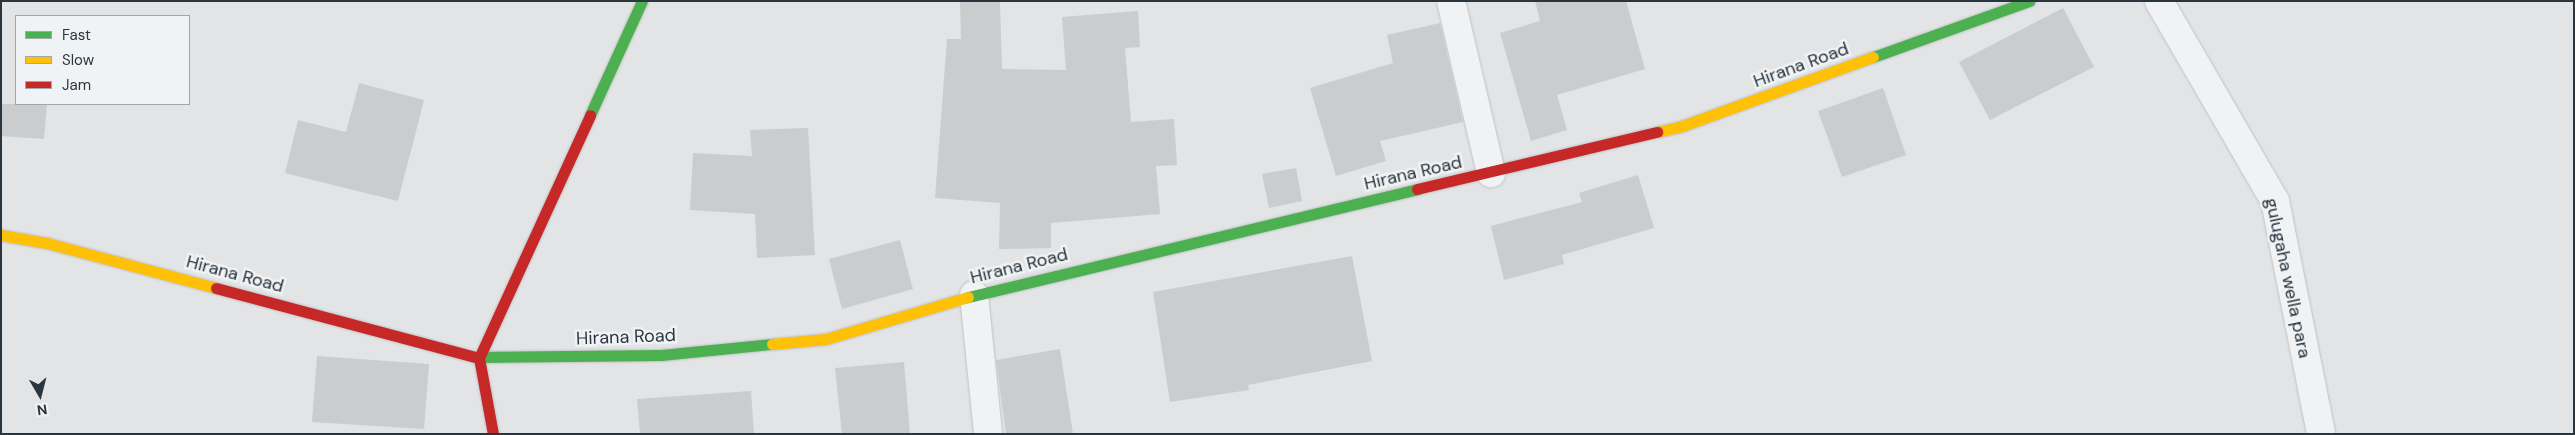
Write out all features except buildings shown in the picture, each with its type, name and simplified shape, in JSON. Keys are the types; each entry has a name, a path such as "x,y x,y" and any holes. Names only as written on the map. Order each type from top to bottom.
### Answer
{"street":[{"path":"493,434 479,358 642,1"},
{"path":"1451,1 1491,172"},
{"name":"Hirana Road","path":"1,235 48,243 479,358 661,355 826,339 974,295 1682,126 2029,1"},
{"name":"gulugaha wella para","path":"2159,1 2275,200 2321,434"},
{"path":"974,295 988,434"}],"traffic: fast":[{"path":"590,115 642,1"},
{"path":"1873,57 2029,1"},
{"path":"968,297 1417,189"},
{"path":"476,357 661,355 772,344"}],"traffic: slow":[{"path":"1657,132 1682,126 1873,57"},
{"path":"1,235 47,243 216,288"},
{"path":"772,344 826,339 968,297"}],"traffic: jam":[{"path":"493,434 479,358 590,115"},
{"path":"1417,189 1657,132"},
{"path":"216,288 476,357"}]}
